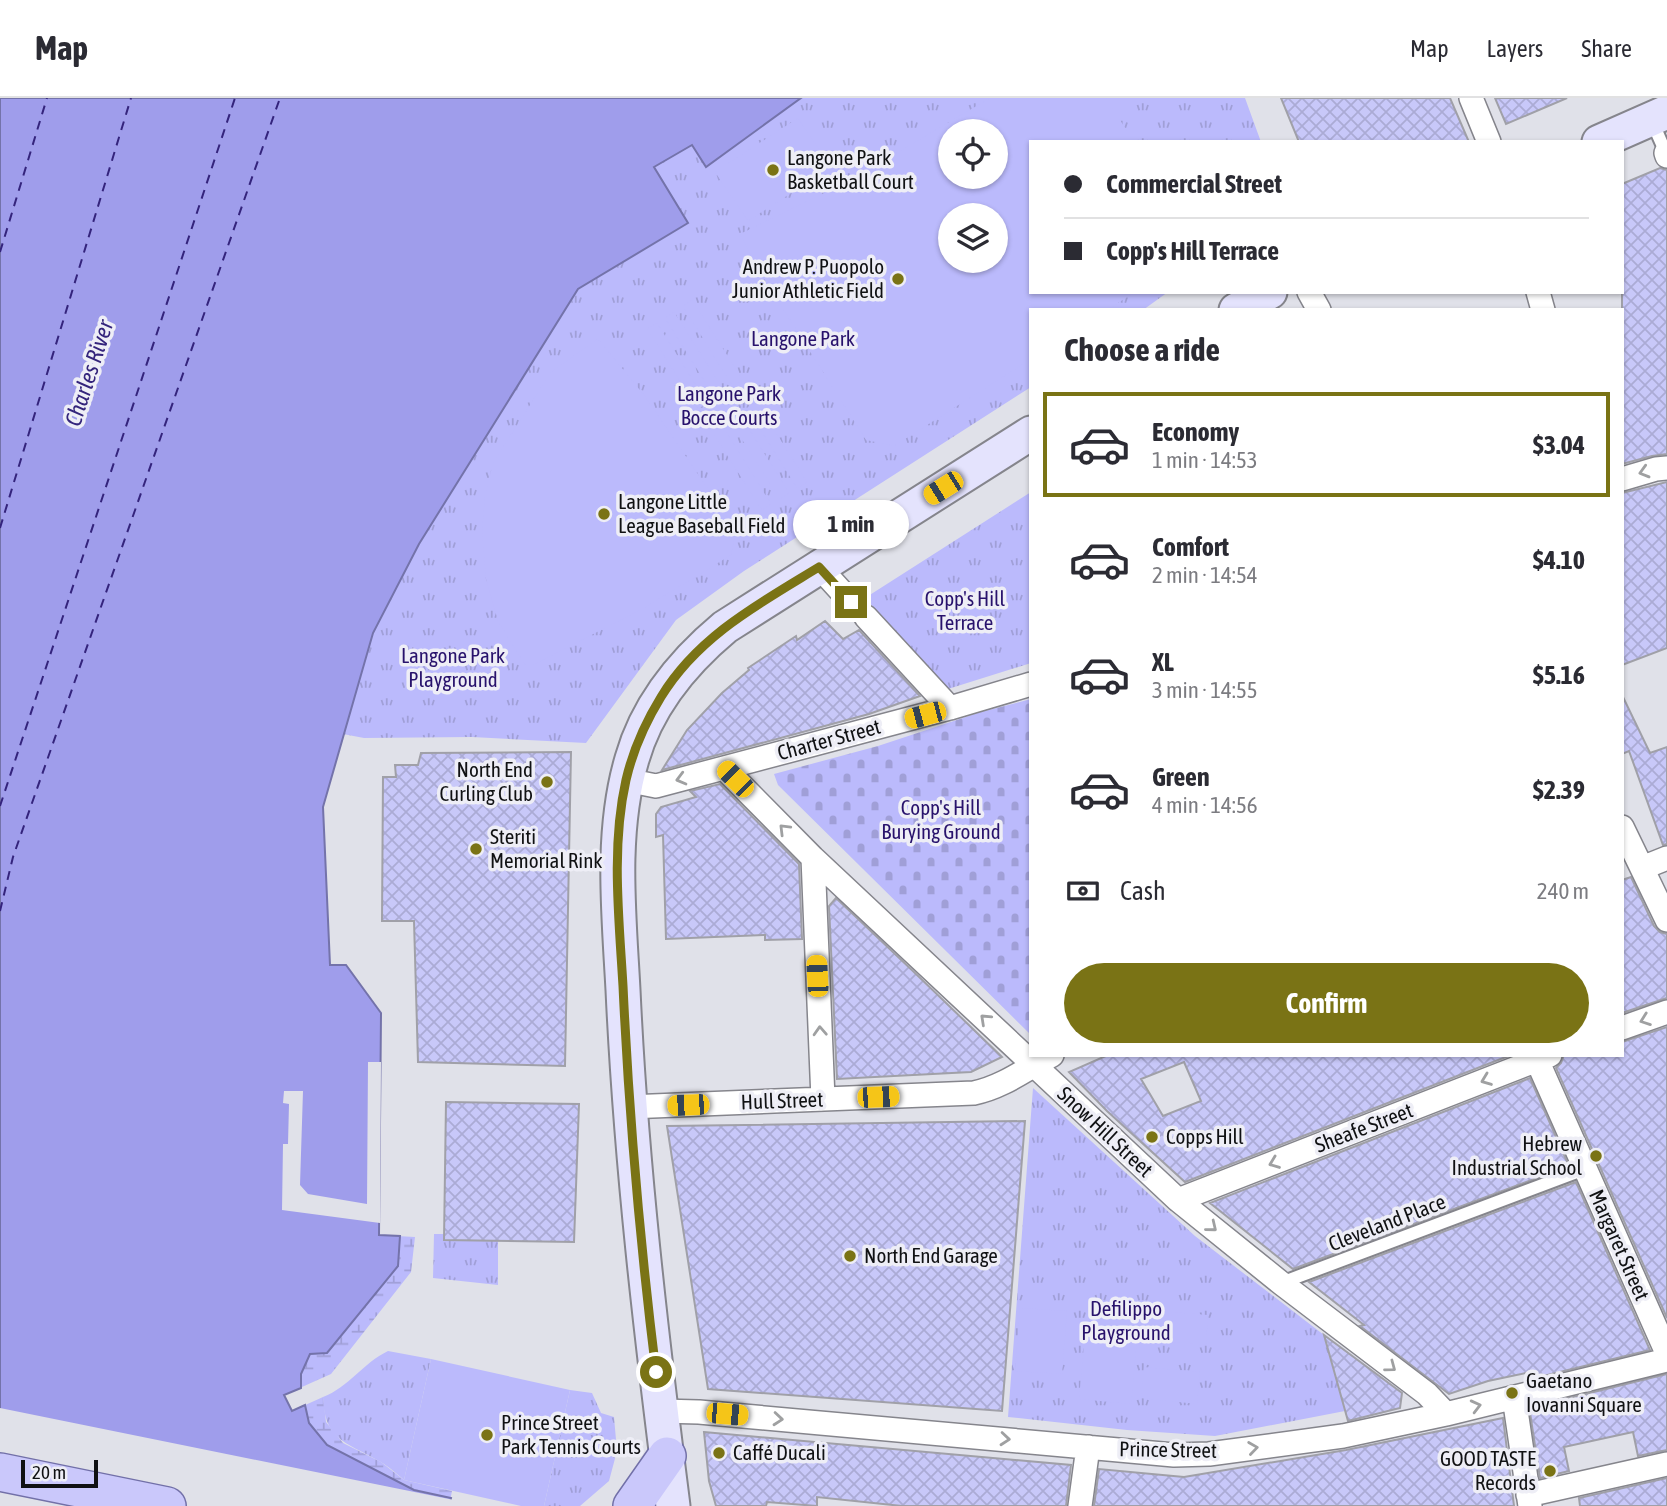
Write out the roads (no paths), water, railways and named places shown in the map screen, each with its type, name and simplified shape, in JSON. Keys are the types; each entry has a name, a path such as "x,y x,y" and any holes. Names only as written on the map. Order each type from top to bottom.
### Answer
{"main road":[{"path":"1604,140 1659,115"},
{"path":"1240,308 1266,294"},
{"path":"673,1506 628,1107 618,895 620,827 626,780 638,740 662,695 697,650 724,627 1029,434"},
{"path":"632,1506 667,1456"},
{"path":"0,1472 167,1506"}],"street":[{"path":"1471,98 1488,140"},
{"path":"1624,478 1667,468"},
{"path":"819,567 950,708"},
{"name":"Charter Street","path":"626,780 656,786 1029,685"},
{"name":"Snow Hill Street","path":"724,768 813,858 1029,1049"},
{"path":"1624,831 1666,917"},
{"path":"813,858 823,1099"},
{"path":"1642,868 1667,858"},
{"path":"1624,1027 1667,1012"},
{"name":"Margaret Street","path":"1543,1058 1586,1169 1667,1353"},
{"name":"Sheafe Street","path":"1178,1200 1543,1058"},
{"name":"Snow Hill Street","path":"1043,1061 1178,1200 1281,1283 1427,1394 1446,1414"},
{"name":"Hull Street","path":"628,1107 974,1093 990,1089 1043,1061"},
{"name":"Prince Street","path":"661,1411 699,1412 1174,1455 1209,1454 1343,1436 1446,1414 1667,1360"},
{"path":"1514,1397 1529,1500 1667,1464"},
{"path":"1080,1506 1088,1447"}],"lane":[{"path":"1659,115 1667,154"},
{"name":"Cleveland Place","path":"1281,1283 1586,1169"}],"water":[{"name":"Charles River","path":"0,98 801,98 706,167 692,145 654,167 688,223 578,289 419,544 373,633 323,807 330,965 346,965 381,1013 379,1235 400,1236 398,1266 327,1353 310,1354 301,1374 301,1388 284,1395 292,1411 305,1405 309,1423 327,1445 414,1490 451,1498 449,1506 0,1506"}],"place":[{"name":"Langone Park Basketball Court","path":"773,170"},
{"name":"Andrew P. Puopolo Junior Athletic Field","path":"898,279"},
{"name":"Langone Little League Baseball Field","path":"604,514"},
{"name":"North End Curling Club","path":"547,782"},
{"name":"Steriti Memorial Rink","path":"476,849"},
{"name":"Copps Hill","path":"1152,1137"},
{"name":"Hebrew Industrial School","path":"1596,1156"},
{"name":"North End Garage","path":"850,1256"},
{"name":"Gaetano Iovanni Square","path":"1512,1393"},
{"name":"Prince Street Park Tennis Courts","path":"487,1435"},
{"name":"Caffé Ducali","path":"719,1453"},
{"name":"GOOD TASTE Records","path":"1550,1471"}],"park label":[{"name":"Langone Park","path":"803,339"},
{"name":"Langone Park Bocce Courts","path":"729,406"},
{"name":"Copp's Hill Terrace","path":"965,611"},
{"name":"Langone Park Playground","path":"453,668"},
{"name":"Copp's Hill Burying Ground","path":"941,820"},
{"name":"Defilippo Playground","path":"1126,1321"}]}
